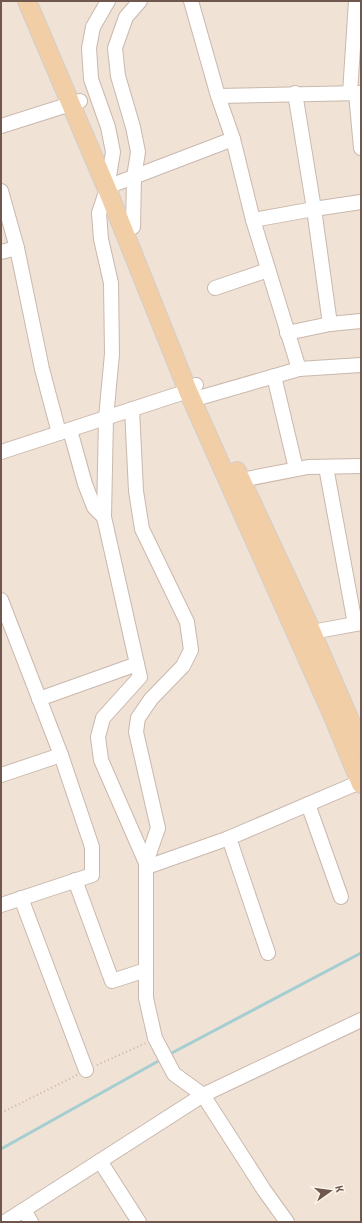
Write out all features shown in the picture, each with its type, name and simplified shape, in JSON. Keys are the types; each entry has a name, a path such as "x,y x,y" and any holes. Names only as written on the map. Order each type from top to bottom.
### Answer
{"main road":[{"path":"27,1 76,102 133,227 195,391 241,480 305,635 332,714 361,784"},
{"path":"38,1 76,102"},
{"path":"111,181 195,391 305,635 361,746"}],"street":[{"path":"108,1 93,27 89,48 91,79 108,127 113,152 111,181 98,212 101,239 111,283 112,354 106,418 104,517 140,677 103,718 98,737 101,760 147,865"},
{"path":"133,227 134,177 138,152 133,126 118,76 115,48 126,17 140,1"},
{"path":"191,1 218,96 233,139 268,270 300,369"},
{"path":"356,1 356,93 361,148"},
{"path":"218,96 356,93"},
{"path":"295,94 314,209 330,324"},
{"path":"1,126 76,102"},
{"path":"111,181 134,177 233,139"},
{"path":"1,191 17,248 42,369 94,507 104,517"},
{"path":"254,220 361,202"},
{"path":"1,252 17,248"},
{"path":"215,288 268,270"},
{"path":"288,333 330,324 361,321"},
{"path":"1,452 132,409 195,391 274,376 300,369 361,365"},
{"path":"274,376 296,469"},
{"path":"132,409 136,491 142,529 187,622 191,650 183,666 151,699 138,718 136,732 158,828 147,865 146,998 155,1038 174,1074 203,1095 264,1190 287,1222"},
{"path":"305,635 358,624 326,466"},
{"path":"241,480 308,467 361,466"},
{"path":"1,600 61,755 92,847 92,875 1,905"},
{"path":"39,699 137,664"},
{"path":"1,775 61,755"},
{"path":"147,865 229,838 308,804 361,784"},
{"path":"308,804 341,897"},
{"path":"229,838 268,953"},
{"path":"75,880 112,981 146,970"},
{"path":"21,898 86,1070"},
{"path":"5,1222 28,1216 100,1161 203,1095 361,1020"},
{"path":"100,1161 139,1222"}],"shaded area":[{"path":"1,1 361,1 361,1222 1,1222"}],"waterway":[{"path":"168,1055 361,953"},
{"path":"1,1149 162,1059"}]}
